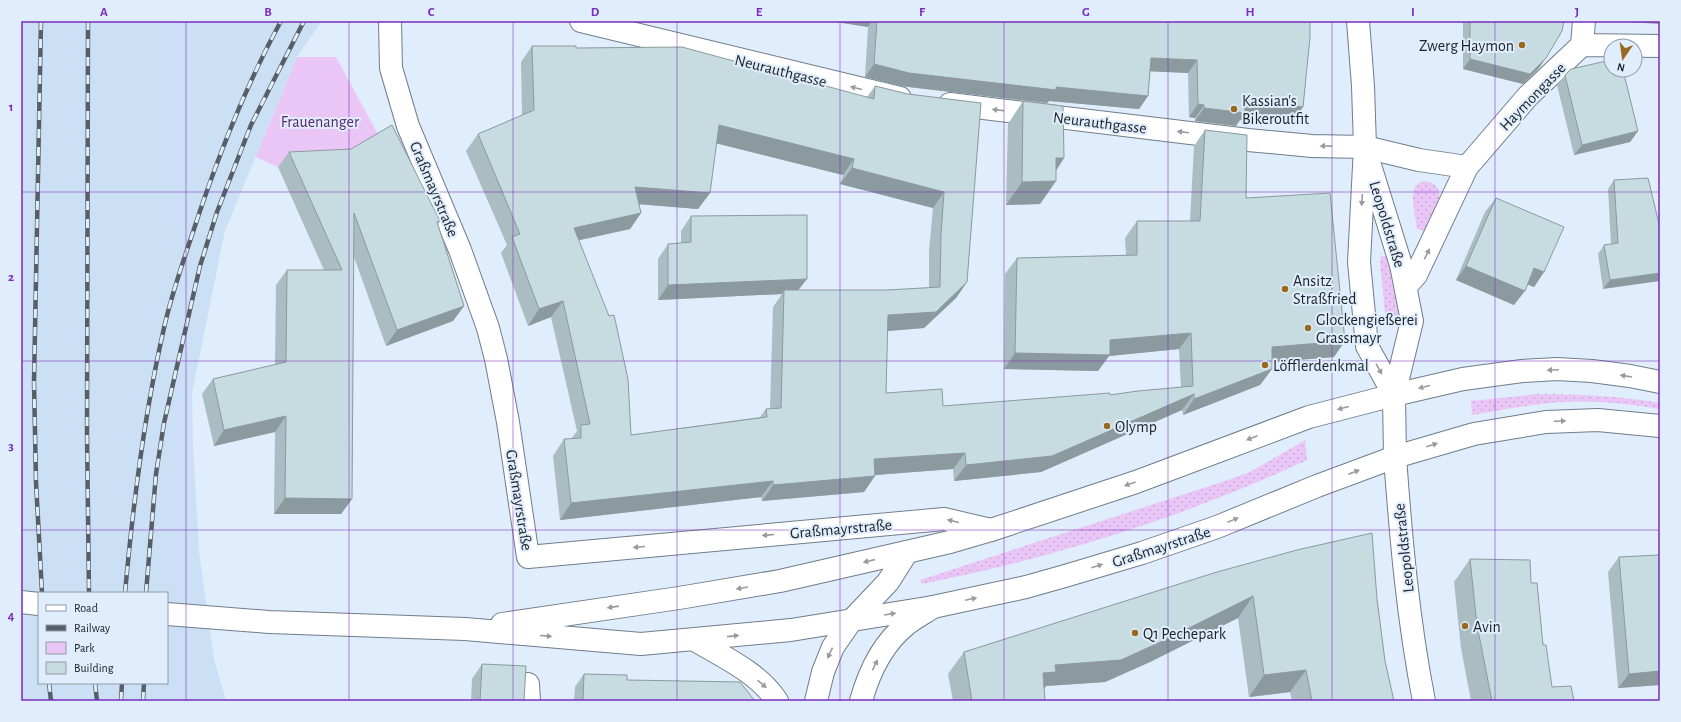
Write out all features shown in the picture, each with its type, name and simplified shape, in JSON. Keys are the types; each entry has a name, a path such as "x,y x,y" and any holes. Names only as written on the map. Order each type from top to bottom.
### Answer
{"main road":[{"name":"Graßmayrstraße","path":"390,21 391,68 408,126 460,250 488,328 496,359 508,422 528,558 944,519 991,530"},
{"name":"Neurauthgasse","path":"581,21 890,96 1248,140 1312,146 1365,147"},
{"name":"Leopoldstraße","path":"1358,21 1363,86 1365,147 1359,262 1367,346 1394,395"},
{"path":"1584,21 1582,45 1660,46"},
{"name":"Haymongasse","path":"1406,286 1416,275 1467,167 1528,96 1582,45"},
{"name":"Leopoldstraße","path":"1365,147 1406,286 1412,321 1394,395 1395,457 1400,536 1416,661 1424,701"},
{"path":"1365,147 1418,160 1467,167"},
{"name":"Graßmayrstraße","path":"465,629 730,590 780,581 907,552 991,530 1136,482 1309,417 1462,379 1522,371 1557,369 1592,371 1660,382"},
{"name":"Graßmayrstraße","path":"168,614 269,622 465,629 641,644 791,630 933,607 1026,587 1142,553 1217,527 1317,486 1395,457 1474,434 1546,422 1598,420 1660,426"},
{"path":"816,701 827,660 833,647 851,621 888,582 907,552"},
{"path":"21,602 38,604"},
{"path":"861,701 871,674 889,641 907,624 933,607"},
{"path":"695,640 754,676 770,690 777,701"}],"shaded area":[{"path":"21,21 322,21 297,57 225,231 192,393 193,445 199,552 214,659 226,701 21,701"}],"green space":[{"name":"Frauenanger","path":"297,57 336,57 381,140 340,164 278,167 256,157"},
{"path":"1425,181 1433,184 1438,189 1439,195 1439,202 1426,231 1417,229 1413,202 1416,186"},
{"path":"1381,256 1385,256 1388,260 1399,318 1386,325 1380,260"},
{"path":"1537,394 1614,397 1660,403 1660,409 1612,403 1563,402 1517,407 1472,415 1471,401"},
{"path":"1305,440 1307,460 1214,500 1118,534 1020,562 922,584 920,580 1228,480 1252,471"}],"building":[{"path":"877,21 1310,21 1310,37 1303,107 1260,102 1260,108 1245,107 1245,113 1204,108 1204,105 1198,104 1197,60 1151,58 1148,96 1056,87 1056,90 909,73 874,64"},
{"path":"1470,21 1564,21 1562,31 1546,58 1530,74 1470,59"},
{"path":"532,46 576,46 576,48 682,47 874,99 875,86 908,94 981,103 967,282 936,312 888,315 886,393 942,389 943,406 1110,393 1110,395 1193,386 1191,333 1110,340 1110,355 1015,353 1017,258 1137,255 1137,221 1200,221 1205,130 1247,135 1246,198 1330,193 1345,341 1272,347 1272,369 1194,399 1194,394 1052,456 966,465 965,453 874,459 875,476 773,485 773,481 571,503 564,439 581,438 581,425 590,424 563,301 539,309 512,237 520,234 478,134 534,110","holes":["719,125 854,159 852,168 944,192 940,287 887,290 784,290 781,408 766,409 767,417 631,435 628,379 614,315 609,316 574,228 641,213 635,187 710,193"]},
{"path":"1603,62 1603,78 1625,78 1638,131 1582,145 1565,75 1571,69"},
{"path":"1023,101 1063,106 1064,158 1056,158 1056,181 1022,182"},
{"path":"392,125 440,221 437,222 464,306 397,330 354,213 352,499 285,498 286,416 224,430 213,379 286,362 287,270 342,270 289,152 351,149"},
{"path":"1648,178 1660,228 1660,273 1610,280 1604,245 1618,243 1614,180"},
{"path":"1496,198 1564,227 1544,272 1534,268 1525,291 1466,266"},
{"path":"807,215 807,279 668,285 668,244 691,242 691,216"},
{"path":"1372,533 1377,599 1385,661 1394,701 1312,701 1306,670 1264,675 1253,596 1121,660 1055,665 1056,672 1043,673 1045,701 972,701 964,652 1217,572 1297,550"},
{"path":"1660,555 1660,671 1629,674 1619,557"},
{"path":"1470,559 1530,560 1531,583 1537,583 1543,645 1546,645 1552,687 1571,686 1574,701 1492,701 1477,625"},
{"path":"482,664 526,666 524,701 480,701"},
{"path":"584,674 627,675 627,680 740,682 755,701 583,701"}],"railway":[{"path":"41,21 34,382 36,482 42,592"},
{"path":"88,21 87,433 89,592"},
{"path":"125,592 145,427 157,361 170,304 201,207 221,153 243,99 281,21"},
{"path":"146,592 156,474 164,423 200,266 217,212 251,125 304,21"},
{"path":"49,684 51,701"},
{"path":"95,684 97,701"},
{"path":"121,701 122,684"},
{"path":"143,701 144,684"}],"place":[{"name":"Zwerg Haymon","path":"1522,45"},
{"name":"Kassian's Bikeroutfit","path":"1234,109"},
{"name":"Ansitz Straßfried","path":"1285,289"},
{"name":"Glockengießerei Grassmayr","path":"1308,328"},
{"name":"Löfflerdenkmal","path":"1265,365"},
{"name":"Olymp","path":"1107,426"},
{"name":"Avin","path":"1465,626"},
{"name":"Q1 Pechepark","path":"1135,633"}]}
